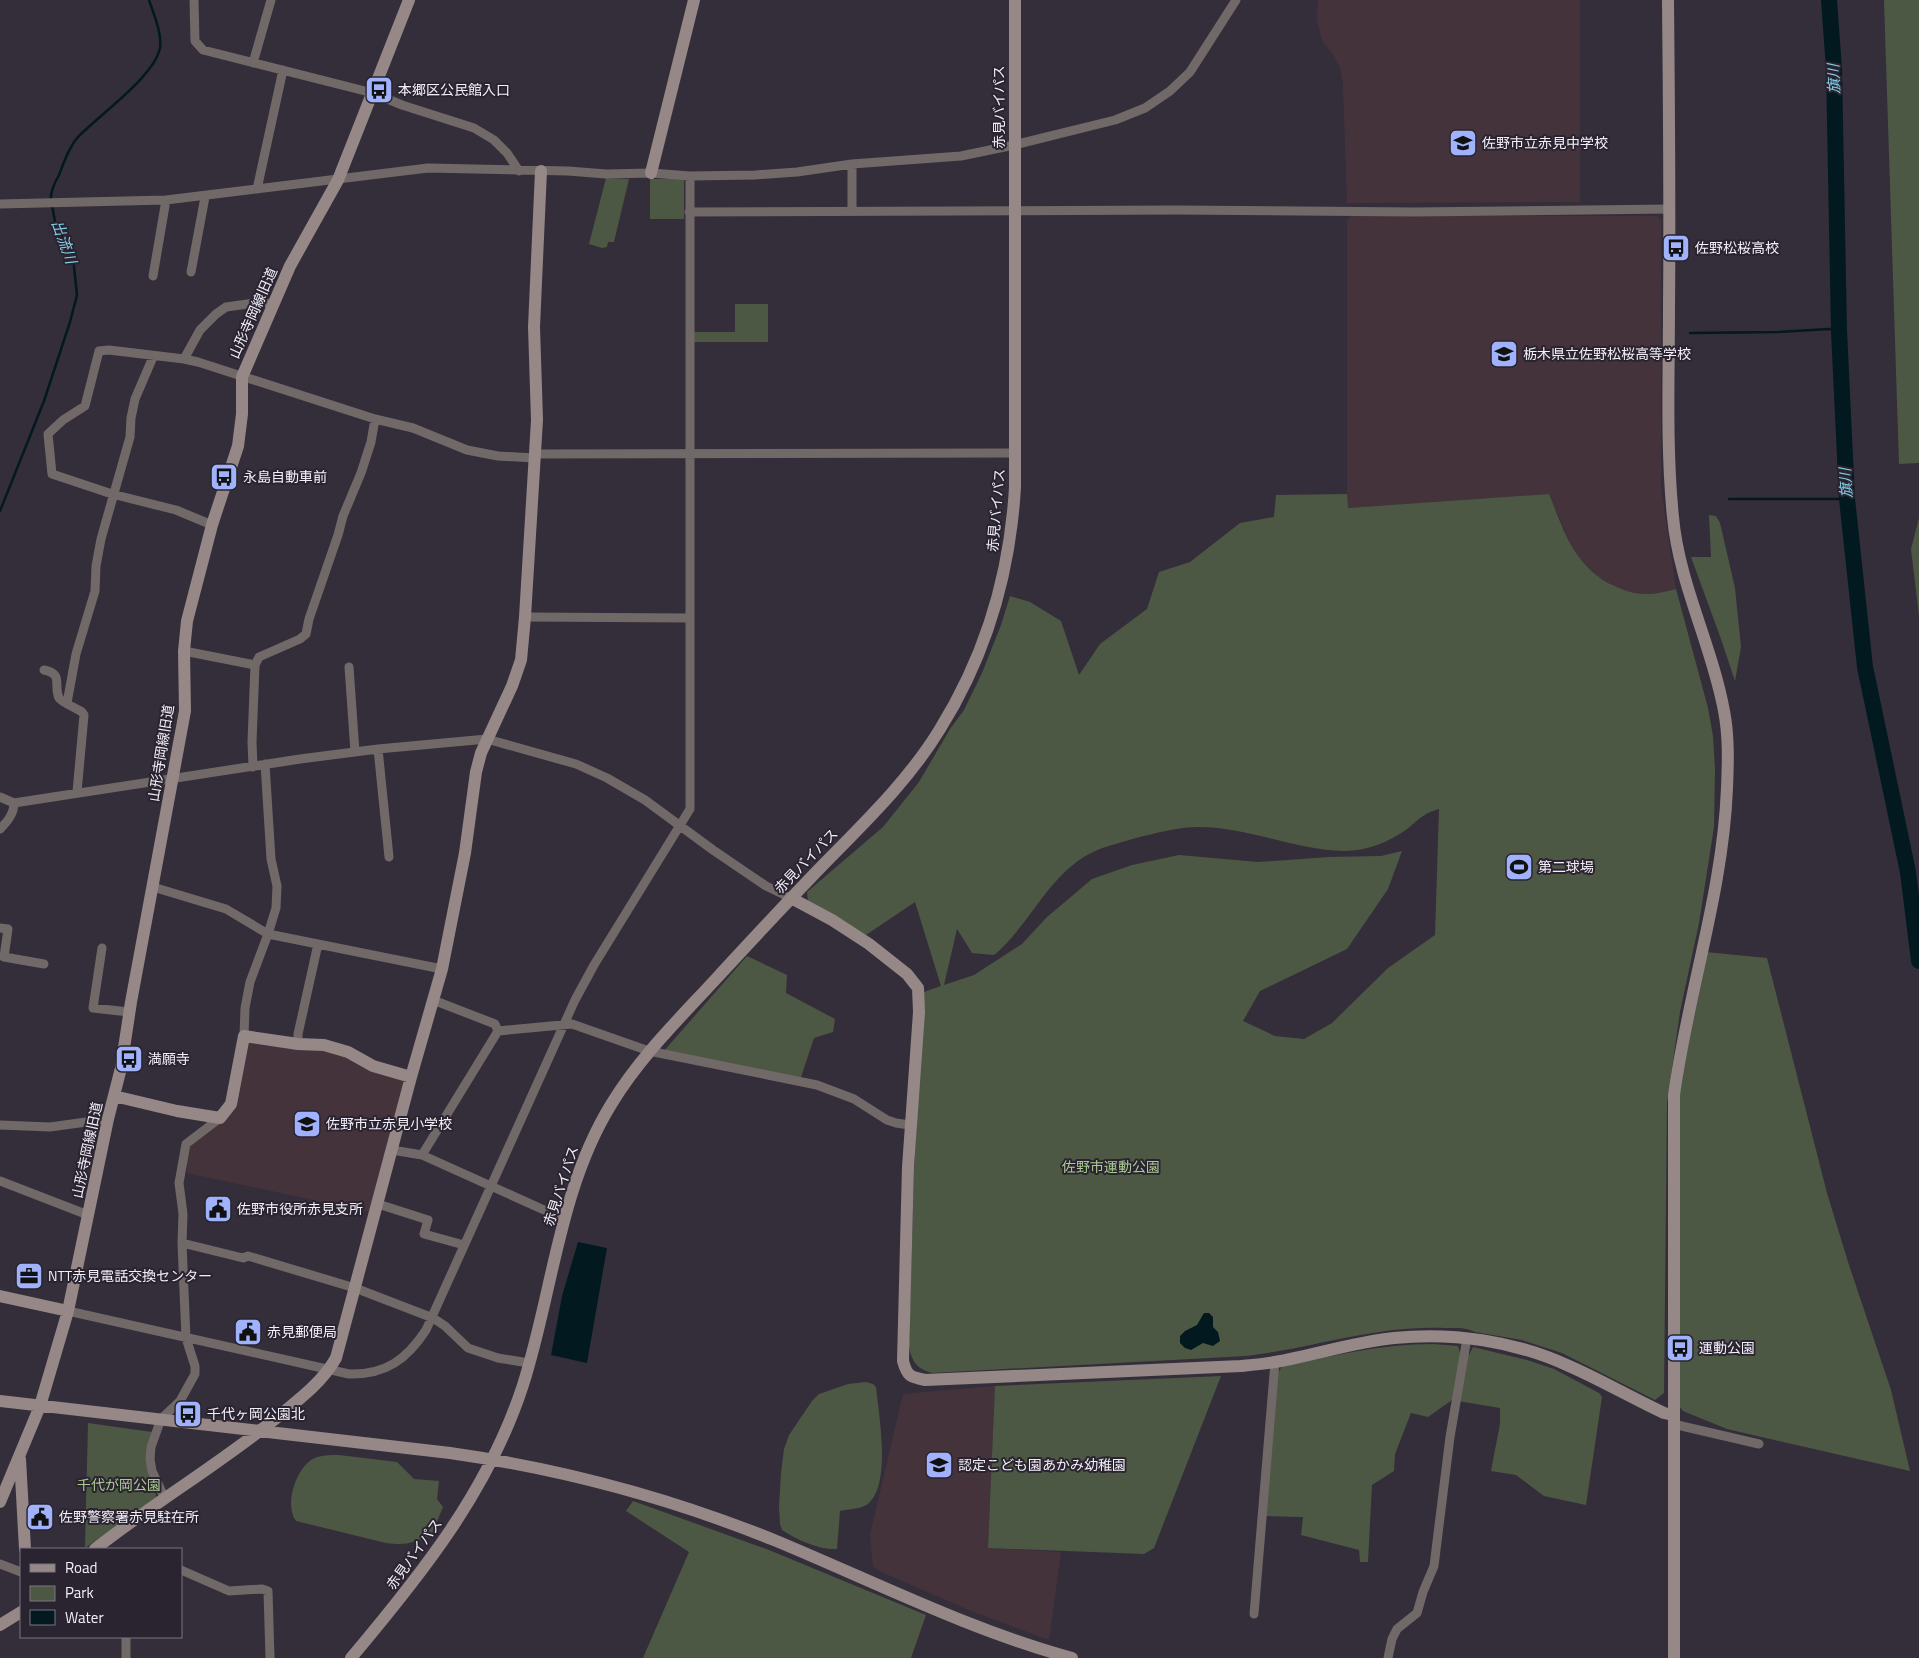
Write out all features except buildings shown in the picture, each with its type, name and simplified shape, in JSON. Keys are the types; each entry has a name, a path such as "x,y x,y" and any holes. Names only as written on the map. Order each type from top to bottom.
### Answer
{"street":[{"path":"194,0 195,41 200,48 373,92 402,105 474,128 484,133 507,153 518,170"},
{"path":"253,63 271,0"},
{"name":"山形寺岡線旧道","path":"0,1502 4,1483 20,1457 40,1406 68,1311 108,1119 125,1051 129,1012 185,711 184,651 187,621 212,526 238,446 242,414 242,377 290,266 338,180 409,0"},
{"path":"651,173 694,0"},
{"name":"赤見バイパス","path":"351,1658 421,1573 448,1535 493,1459 516,1406 529,1364 564,1219 577,1177 594,1137 614,1099 649,1051 791,898 882,805 939,732 982,648 992,620 1005,566 1014,513 1014,0"},
{"path":"0,204 166,200 205,197 428,168 541,170 606,174 651,173 690,176 789,173 852,164 961,156 1115,120 1145,108 1174,88 1190,72 1236,0"},
{"path":"1668,0 1669,374 1673,517 1676,544 1683,572 1724,708 1727,730 1727,788 1718,878 1679,1061 1674,1095 1674,1658"},
{"path":"257,189 283,70"},
{"path":"852,164 852,211"},
{"path":"100,1548 165,1499 261,1431 304,1395 329,1370 336,1358 411,1077 442,969 466,846 476,772 486,739 512,686 521,660 537,420 534,327 541,170"},
{"path":"0,1296 349,1374 376,1372 388,1367 408,1354 417,1344 433,1318 490,1186 564,1025 594,965 690,809 690,176"},
{"path":"192,272 205,197"},
{"path":"153,276 166,200"},
{"path":"690,212 1177,210 1415,212 1670,209"},
{"path":"184,360 200,330 226,307 262,302 273,305"},
{"path":"212,526 176,510 112,494 52,474 48,434 63,420 85,406 99,352 109,350 198,362 375,419 412,428 467,450 498,456 690,453 1015,453"},
{"path":"67,703 76,654 94,591 101,539 112,494 130,437 135,399 153,356"},
{"path":"253,767 255,666 259,657 300,639 306,634 309,619 338,536 343,516 363,466 375,419"},
{"path":"525,617 690,618"},
{"path":"184,651 255,666"},
{"path":"349,667 355,752"},
{"path":"44,670 51,671 58,681 58,697 84,715 77,792"},
{"path":"0,797 14,803 266,764 378,749 486,739 576,764 607,778 637,796 766,886 832,920 869,944 906,974 918,988 920,1005 910,1125 903,1361 906,1370 912,1377 925,1380 1241,1366 1275,1362 1394,1338 1431,1336 1467,1338 1506,1345 1547,1357 1568,1365 1673,1419 1759,1444"},
{"path":"378,749 388,857"},
{"path":"165,1499 152,1471 151,1447 161,1420 180,1401 195,1374 195,1366 186,1338 182,1243 183,1214 179,1183 186,1144 220,1118 231,1104 244,1036 245,1008 250,982 276,908 277,886 271,859 266,764"},
{"path":"0,830 14,809 14,803"},
{"path":"153,888 226,909 268,934 442,969"},
{"path":"0,928 8,929 4,957 44,964"},
{"path":"298,1044 298,1034 318,944"},
{"path":"102,948 93,1008 129,1012"},
{"path":"433,1000 495,1024 498,1031"},
{"path":"498,1031 572,1024 649,1051 817,1085 854,1099 887,1120 910,1125"},
{"path":"422,1155 498,1031"},
{"path":"244,1036 298,1044 324,1044 348,1052 373,1066 411,1077"},
{"path":"114,1096 177,1111 220,1118"},
{"path":"0,1124 50,1127 108,1119"},
{"path":"392,1150 422,1155 564,1219"},
{"path":"0,1181 88,1215"},
{"path":"378,1204 428,1220 424,1234 464,1246"},
{"path":"182,1243 243,1258 248,1256 355,1288 433,1318 446,1326 468,1348 498,1358 529,1364"},
{"path":"1388,1658 1392,1640 1397,1629 1417,1613 1423,1592 1434,1566 1450,1437 1467,1338"},
{"path":"1254,1614 1275,1362"},
{"path":"0,1401 493,1459 594,1481 682,1506 773,1540 969,1623 1036,1648 1072,1658"},
{"path":"20,1457 24,1548"},
{"path":"0,1564 20,1572"},
{"path":"182,1570 229,1591 262,1589 268,1591 270,1658"},
{"path":"0,1625 20,1613"},
{"path":"126,1638 126,1658"}],"shaded area":[{"name":"佐野市立赤見中学校","path":"1318,0 1580,0 1580,202 1347,203 1343,84 1340,68 1332,53 1322,41 1317,20"},
{"name":"栃木県立佐野松桜高等学校","path":"1351,216 1657,216 1661,220 1661,488 1676,589 1648,595 1620,590 1597,576 1579,560 1549,494 1347,508 1347,220"},
{"name":"佐野市立赤見小学校","path":"247,1040 324,1046 405,1079 370,1212 187,1173 187,1158 190,1147 227,1118"},
{"name":"認定こども園あかみ幼稚園","path":"995,1386 988,1548 1061,1552 1049,1640 971,1611 873,1567 870,1535 903,1394"}],"green space":[{"path":"1884,0 1919,0 1919,463 1899,464"},
{"path":"606,178 629,179 614,242 608,242 607,247 602,248 589,244"},
{"path":"650,179 684,179 684,219 650,219"},
{"path":"735,304 768,304 768,342 694,342 694,332 735,332"},
{"name":"佐野市運動公園","path":"1347,494 1348,508 1549,494 1577,555 1596,575 1608,583 1638,594 1655,594 1676,589 1708,708 1713,736 1715,769 1714,827 1699,923 1680,1012 1667,1103 1664,1393 1655,1400 1562,1353 1522,1340 1460,1328 1419,1328 1370,1333 1246,1356 932,1373 918,1366 912,1356 909,1346 914,1171 924,992 941,986 915,902 866,935 808,901 807,892 883,827 919,782 950,729 964,710 982,673 1010,596 1030,602 1061,621 1079,675 1100,644 1147,609 1159,572 1190,562 1240,523 1274,517 1276,495","holes":["1439,809 1435,935 1388,968 1332,1023 1304,1039 1275,1036 1243,1021 1260,991 1347,949 1388,889 1402,851 1381,856 1329,857 1258,862 1179,855 1132,865 1092,879 1047,917 1022,944 974,975 944,985 957,929 972,953 994,955 1018,930 1050,888 1075,863 1089,854 1106,847 1152,834 1183,828 1217,828 1308,847 1353,851 1385,842 1407,829 1425,815"]},
{"path":"1709,515 1716,516 1720,523 1735,588 1741,647 1735,681 1691,557 1711,557"},
{"path":"1919,518 1919,616 1911,549"},
{"path":"1706,952 1767,958 1827,1193 1891,1390 1910,1471 1727,1429 1683,1411 1678,1405 1680,1085"},
{"path":"747,956 787,975 786,993 835,1019 833,1032 814,1038 800,1080 663,1052"},
{"path":"1433,1344 1458,1346 1460,1353 1469,1355 1473,1347 1527,1360 1554,1369 1599,1393 1602,1397 1586,1505 1544,1496 1516,1475 1491,1471 1500,1424 1500,1408 1452,1400 1428,1417 1411,1413 1395,1454 1394,1471 1372,1485 1368,1562 1360,1562 1359,1550 1301,1535 1303,1517 1265,1516 1278,1373 1282,1366 1376,1348"},
{"path":"1221,1376 1154,1548 1144,1554 988,1548 995,1386"},
{"path":"866,1382 876,1387 881,1431 882,1465 876,1493 866,1505 840,1511 837,1549 816,1546 801,1541 782,1530 780,1524 781,1473 784,1449 789,1435 812,1401 819,1394 848,1384"},
{"name":"千代が岡公園","path":"88,1423 152,1432 147,1466 157,1498 85,1548"},
{"path":"339,1455 397,1462 414,1479 439,1481 437,1499 443,1507 431,1536 405,1544 394,1544 296,1521 291,1506 296,1479 306,1465 314,1458"},
{"path":"633,1501 769,1550 926,1615 911,1658 643,1658 689,1552 626,1511"}],"water":[{"path":"578,1242 607,1248 587,1363 551,1355 562,1296"},
{"path":"1204,1313 1209,1313 1213,1317 1213,1327 1218,1332 1220,1341 1213,1346 1203,1343 1191,1350 1185,1348 1180,1343 1180,1336 1197,1325"}],"waterway":[{"name":"出流川","path":"51,200 53,187 75,141 137,83 156,59 160,48 160,36 149,0"},
{"name":"旗川","path":"1829,0 1834,69 1839,331 1847,499 1865,667 1908,872 1919,961"},
{"name":"出流川","path":"0,511 44,401 77,295 73,257 55,222 52,205"},
{"path":"1690,333 1778,332 1829,329 1839,331"},
{"path":"1729,499 1847,499"}],"place":[{"name":"本郷区公民館入口","path":"379,90"},
{"name":"佐野市立赤見中学校","path":"1463,143"},
{"name":"佐野松桜高校","path":"1676,248"},
{"name":"栃木県立佐野松桜高等学校","path":"1504,354"},
{"name":"永島自動車前","path":"224,477"},
{"name":"第二球場","path":"1519,867"},
{"name":"満願寺","path":"129,1059"},
{"name":"佐野市立赤見小学校","path":"307,1124"},
{"name":"佐野市役所赤見支所","path":"218,1209"},
{"name":"NTT赤見電話交換センター","path":"29,1276"},
{"name":"赤見郵便局","path":"248,1332"},
{"name":"運動公園","path":"1680,1348"},
{"name":"千代ヶ岡公園北","path":"188,1414"},
{"name":"認定こども園あかみ幼稚園","path":"939,1465"},
{"name":"佐野警察署赤見駐在所","path":"40,1517"}]}
